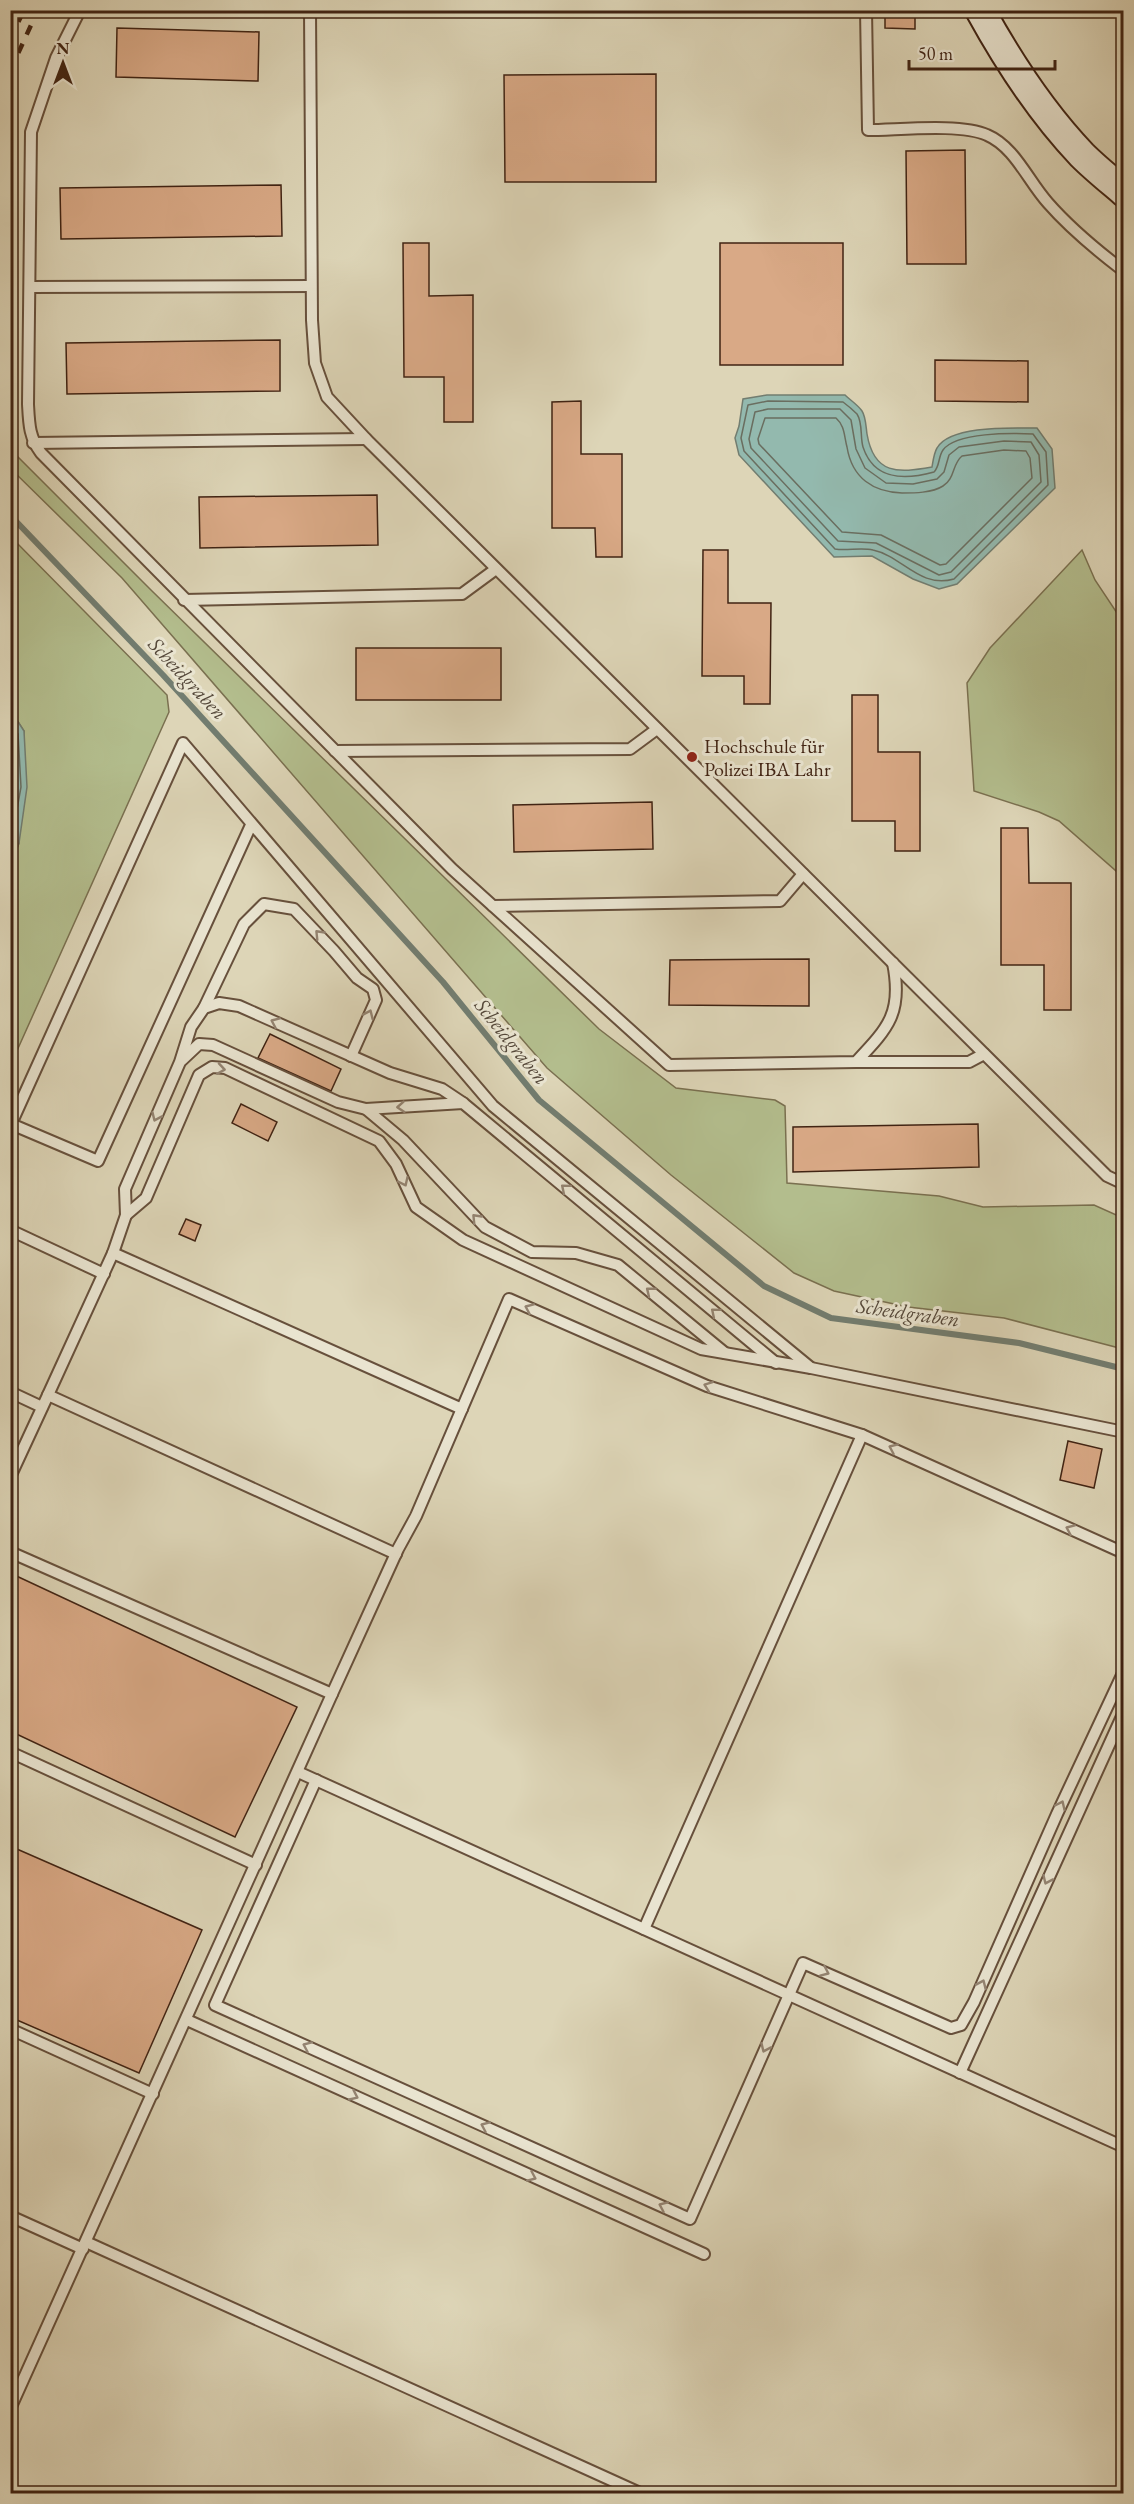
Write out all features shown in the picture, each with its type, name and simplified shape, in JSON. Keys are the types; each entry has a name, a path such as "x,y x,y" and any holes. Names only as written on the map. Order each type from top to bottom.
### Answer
{"street":[{"path":"980,10 997,40 1049,115 1083,155 1124,192"}],"lane":[{"path":"80,10 56,58 31,132 28,404 29,431 33,443 184,600 452,869 669,1065 969,1062 984,1054"},
{"path":"310,10 311,286 315,363 327,397 496,569 1107,1176 1124,1184"},
{"path":"866,10 868,130 955,129 986,134 1006,147 1048,203 1089,244 1120,268"},
{"path":"30,287 311,286"},
{"path":"33,443 366,439"},
{"path":"184,600 462,594 496,569"},
{"path":"335,751 630,749 657,729"},
{"path":"251,825 98,1161 11,1124 183,743 493,1106 811,1368"},
{"path":"493,906 780,901 803,874"},
{"path":"10,1477 113,1253 126,1215 125,1189 180,1062 191,1027 204,1008 244,924 264,904 294,909 357,978 373,989 376,1000 351,1056"},
{"path":"856,1062 884,1032 893,1012 898,986 893,963"},
{"path":"204,1008 219,1003 239,1006 390,1073 442,1089 464,1103 776,1363"},
{"path":"180,1062 200,1044 213,1045 338,1102 366,1109 464,1103"},
{"path":"126,1215 146,1198 200,1075 212,1067 225,1068 379,1141 396,1164 416,1207 463,1240 701,1349 811,1368 1124,1432"},
{"path":"366,1109 403,1140 485,1227 532,1252 576,1252 618,1265 727,1355"},
{"path":"10,1230 104,1274"},
{"path":"113,1253 462,1409"},
{"path":"10,2409 332,1694 396,1554 416,1516 509,1299 707,1386 862,1435 1124,1553"},
{"path":"10,1392 42,1407"},
{"path":"48,1395 396,1554"},
{"path":"644,1929 862,1435"},
{"path":"10,1552 332,1694"},
{"path":"316,1780 214,2005 690,2219 803,1963 951,2028 961,2025 974,2002 1057,1814 1124,1671"},
{"path":"960,2073 1124,1712"},
{"path":"10,1752 256,1865"},
{"path":"298,1772 1124,2147"},
{"path":"186,2019 704,2254"},
{"path":"10,2029 153,2094"},
{"path":"10,2216 84,2245 642,2493"}],"green space":[{"path":"10,449 599,1029 676,1088 775,1100 785,1106 787,1183 939,1196 983,1207 1094,1205 1123,1218 1123,1349 1004,1318 908,1307 834,1291 794,1273 671,1175 547,1068 122,578 11,469"},
{"path":"11,537 167,695 169,712 11,1064 11,864 19,843 24,731 11,711"},
{"path":"1082,550 1095,580 1123,622 1123,877 1059,821 1039,812 974,791 967,683 990,648"}],"water":[{"path":"767,395 845,395 863,413 870,447 875,457 889,468 898,470 932,467 937,448 955,435 983,429 1037,428 1052,449 1055,488 957,584 939,589 913,579 872,556 834,557 739,455 735,438 743,399"},
{"path":"11,711 24,731 27,787 19,843 11,864"}],"building":[{"path":"885,10 915,10 915,29 885,28"},
{"path":"117,28 259,32 258,81 116,77"},
{"path":"656,74 656,182 505,182 504,75"},
{"path":"965,150 966,264 907,264 906,151"},
{"path":"281,185 282,236 61,239 60,188"},
{"path":"403,243 429,243 429,296 473,295 473,422 444,422 444,377 404,377"},
{"path":"720,243 843,243 843,365 720,365"},
{"path":"280,340 280,391 67,394 66,343"},
{"path":"935,360 1028,361 1028,402 935,401"},
{"path":"581,401 581,454 622,454 622,557 596,557 595,528 552,528 552,402"},
{"path":"377,495 378,545 200,548 199,497"},
{"path":"703,550 728,550 728,603 771,603 770,704 744,704 744,676 702,676"},
{"path":"356,648 501,648 501,700 356,700"},
{"path":"852,695 878,695 878,752 920,752 920,851 895,851 895,821 852,821"},
{"path":"652,802 653,849 514,852 513,805"},
{"path":"1001,828 1028,828 1029,883 1071,883 1071,1010 1044,1010 1044,965 1001,965"},
{"path":"809,959 809,1006 669,1005 670,960"},
{"path":"270,1034 341,1069 331,1091 258,1058"},
{"path":"241,1104 277,1122 268,1141 232,1123"},
{"path":"978,1124 979,1167 793,1172 793,1127"},
{"path":"186,1219 201,1225 195,1241 179,1234"},
{"path":"1068,1441 1102,1449 1094,1488 1060,1480"},
{"path":"10,1573 297,1707 235,1837 10,1731"},
{"path":"10,1846 202,1930 139,2073 10,2017"}],"waterway":[{"name":"Scheidgraben","path":"10,515 163,675 443,982 539,1100 764,1286 831,1318 1019,1343 1124,1369"}],"railway":[{"path":"10,40 24,10"},
{"path":"10,71 38,10"}],"place":[{"name":"Hochschule für Polizei IBA Lahr","path":"692,757"}]}
